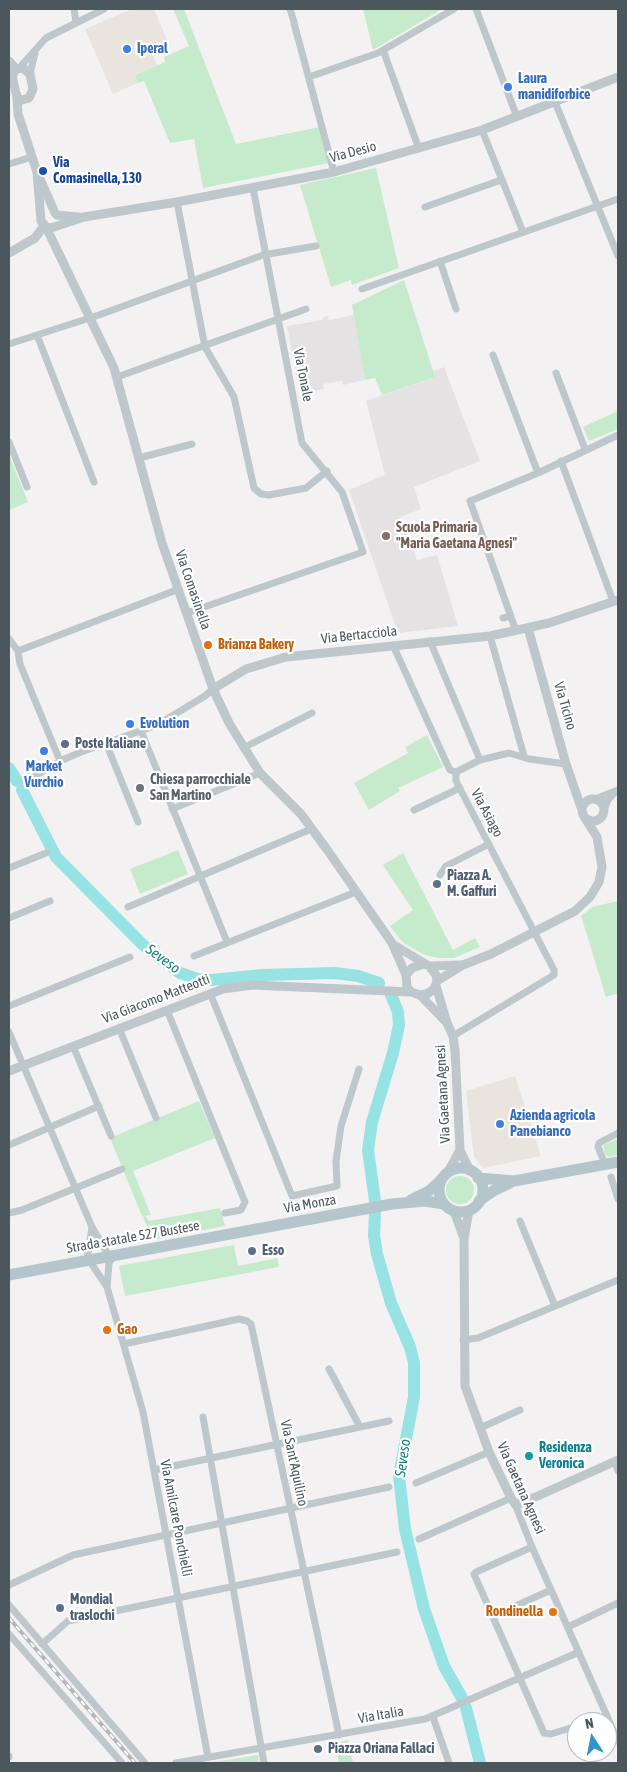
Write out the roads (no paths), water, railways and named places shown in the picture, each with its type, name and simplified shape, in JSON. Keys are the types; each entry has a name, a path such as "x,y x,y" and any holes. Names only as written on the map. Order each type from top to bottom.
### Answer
{"main road":[{"path":"409,1201 444,1204 454,1211 469,1210 493,1191 514,1181 618,1162"},
{"path":"409,1201 429,1191 445,1176 462,1169 474,1174 514,1181"},
{"path":"474,1174 482,1189 480,1201"},
{"path":"444,1204 439,1193 445,1176"},
{"name":"Via Monza","path":"262,1228 409,1201"},
{"name":"Strada statale 527 Bustese","path":"9,1275 262,1228"}],"street":[{"path":"74,9 76,22"},
{"path":"14,71 46,38 104,9"},
{"path":"290,9 334,172"},
{"path":"309,78 383,50 454,9"},
{"path":"476,9 516,117"},
{"path":"9,61 14,71 16,94 32,95 33,89 30,74 38,46"},
{"path":"383,50 419,149"},
{"path":"14,71 26,69 30,74"},
{"name":"Via Desio","path":"51,224 334,172 482,130 618,77"},
{"name":"Via Comasinella","path":"16,94 51,224 117,377 159,534 213,689 243,748 260,773 295,808 356,892 392,943 406,978"},
{"path":"555,102 618,256"},
{"path":"482,130 523,232"},
{"path":"9,164 32,157"},
{"name":"Via Comasinella","path":"37,172 41,221 51,224"},
{"path":"426,206 501,180"},
{"name":"Via Tonale","path":"187,613 363,552 342,492 302,443 253,188"},
{"path":"362,289 618,199"},
{"path":"177,202 205,347 234,397 252,482 256,491 270,495 306,488 327,472"},
{"path":"9,253 35,238 51,224"},
{"path":"9,344 90,318 192,279 263,255 267,256 316,246"},
{"path":"440,261 456,309"},
{"path":"117,377 306,310"},
{"path":"37,335 94,482"},
{"path":"493,355 538,473"},
{"path":"556,373 585,450"},
{"path":"516,630 470,501 538,473 618,434"},
{"path":"9,442 27,487"},
{"path":"138,458 192,444"},
{"path":"561,461 616,601"},
{"path":"18,651 179,589"},
{"name":"Via Bertacciola","path":"213,689 246,669 286,657 490,636 528,628 616,601"},
{"path":"502,618 511,616"},
{"name":"Via Ticino","path":"436,983 463,965 535,932 575,910 590,897 599,882 602,867 597,837 584,814 566,764 528,628"},
{"path":"490,636 524,756"},
{"path":"9,639 18,651 20,664 60,761"},
{"path":"430,641 480,760"},
{"name":"Via Asiago","path":"393,645 447,764 450,770 456,772 455,778 554,970 554,975 453,1036"},
{"path":"25,782 60,761 141,731 170,717 213,689"},
{"path":"243,748 312,713"},
{"path":"141,731 227,942"},
{"path":"106,743 138,822"},
{"path":"456,772 480,760 500,754 524,756 529,759 566,764"},
{"path":"172,809 260,773"},
{"path":"414,810 460,788"},
{"path":"575,791 600,802 602,814"},
{"path":"617,791 608,800 602,814 591,821 584,814 586,801 617,791"},
{"name":"Via Ticino","path":"597,837 602,814"},
{"path":"128,907 311,829"},
{"path":"440,875 446,866 489,844"},
{"path":"9,868 46,853"},
{"path":"194,956 356,892"},
{"path":"9,918 50,901"},
{"name":"Via Comasinella","path":"392,943 426,965"},
{"path":"9,1006 130,957"},
{"path":"447,1023 415,993 406,978 412,968 426,965 463,965"},
{"path":"426,965 436,975 436,983 447,1023 453,1036"},
{"name":"Via Giacomo Matteotti","path":"393,988 406,978"},
{"path":"415,993 431,992 436,983"},
{"name":"Via Giacomo Matteotti","path":"9,1071 210,993 252,985 378,990 393,988 415,993"},
{"path":"210,993 292,1196 337,1186 336,1161 341,1126 359,1070"},
{"path":"167,1010 246,1202 241,1210 225,1212"},
{"path":"119,1028 156,1118"},
{"path":"9,1032 92,1227 112,1256"},
{"name":"Via Gaetana Agnesi","path":"453,1036 460,1150 474,1174"},
{"path":"73,1046 111,1136"},
{"path":"9,1145 99,1106"},
{"path":"605,1164 598,1147 599,1143 618,1134"},
{"name":"Via Gaetana Agnesi","path":"445,1176 460,1150"},
{"path":"9,1213 122,1169"},
{"path":"611,1177 618,1198"},
{"name":"Via Gaetana Agnesi","path":"469,1210 464,1239 463,1340 466,1393 490,1452 605,1712"},
{"name":"Via Gaetana Agnesi","path":"454,1211 464,1239"},
{"path":"520,1221 555,1306"},
{"path":"88,1260 92,1227"},
{"name":"Via Amilcare Ponchielli","path":"112,1256 109,1262 108,1287 143,1412 208,1757"},
{"name":"Via Amilcare Ponchielli","path":"88,1260 108,1287"},
{"path":"463,1340 478,1338 618,1280"},
{"name":"Via Sant'Aquilino","path":"124,1344 239,1320 247,1321 251,1324 339,1735"},
{"path":"329,1369 360,1427"},
{"path":"480,1428 520,1410"},
{"path":"203,1417 264,1763"},
{"path":"154,1470 389,1422"},
{"path":"416,1484 490,1452"},
{"path":"419,1539 617,1461 618,1471"},
{"path":"9,1584 73,1555 389,1488"},
{"path":"532,1547 474,1572 544,1733 550,1735 567,1729"},
{"path":"42,1644 68,1620 397,1552"},
{"path":"493,1616 551,1590"},
{"path":"568,1628 618,1603"},
{"path":"9,1605 145,1763"},
{"path":"9,1634 122,1763"},
{"name":"Via Italia","path":"176,1763 433,1717 579,1652"},
{"path":"433,1717 449,1763"}],"waterway":[{"name":"Seveso","path":"9,768 17,781"},
{"name":"Seveso","path":"22,790 56,857 143,945 180,973 201,980 262,975 335,973 358,976 379,983"},
{"name":"Seveso","path":"375,1201 368,1150 372,1122 393,1053 399,1025 398,1012 391,995"},
{"name":"Seveso","path":"375,1213 374,1236 377,1254 391,1303 410,1347 414,1363 414,1397 399,1476 405,1529 424,1609 444,1666 462,1698"},
{"name":"Seveso","path":"466,1708 480,1763"}],"railway":[{"path":"9,1618 135,1763"}],"place":[{"name":"Iperal","path":"127,49"},
{"name":"Laura manidiforbice","path":"508,87"},
{"name":"Via Comasinella, 130","path":"43,171"},
{"name":"Scuola Primaria \"Maria Gaetana Agnesi\"","path":"386,536"},
{"name":"Brianza Bakery","path":"208,645"},
{"name":"Evolution","path":"130,724"},
{"name":"Poste Italiane","path":"65,744"},
{"name":"Market Vurchio","path":"44,751"},
{"name":"Chiesa parrocchiale San Martino","path":"140,788"},
{"name":"Piazza A. M. Gaffuri","path":"437,884"},
{"name":"Azienda agricola Panebianco","path":"500,1124"},
{"name":"Esso","path":"252,1251"},
{"name":"Gao","path":"107,1330"},
{"name":"Residenza Veronica","path":"529,1456"},
{"name":"Mondial traslochi","path":"60,1608"},
{"name":"Rondinella","path":"553,1612"},
{"name":"Piazza Oriana Fallaci","path":"318,1749"}]}
